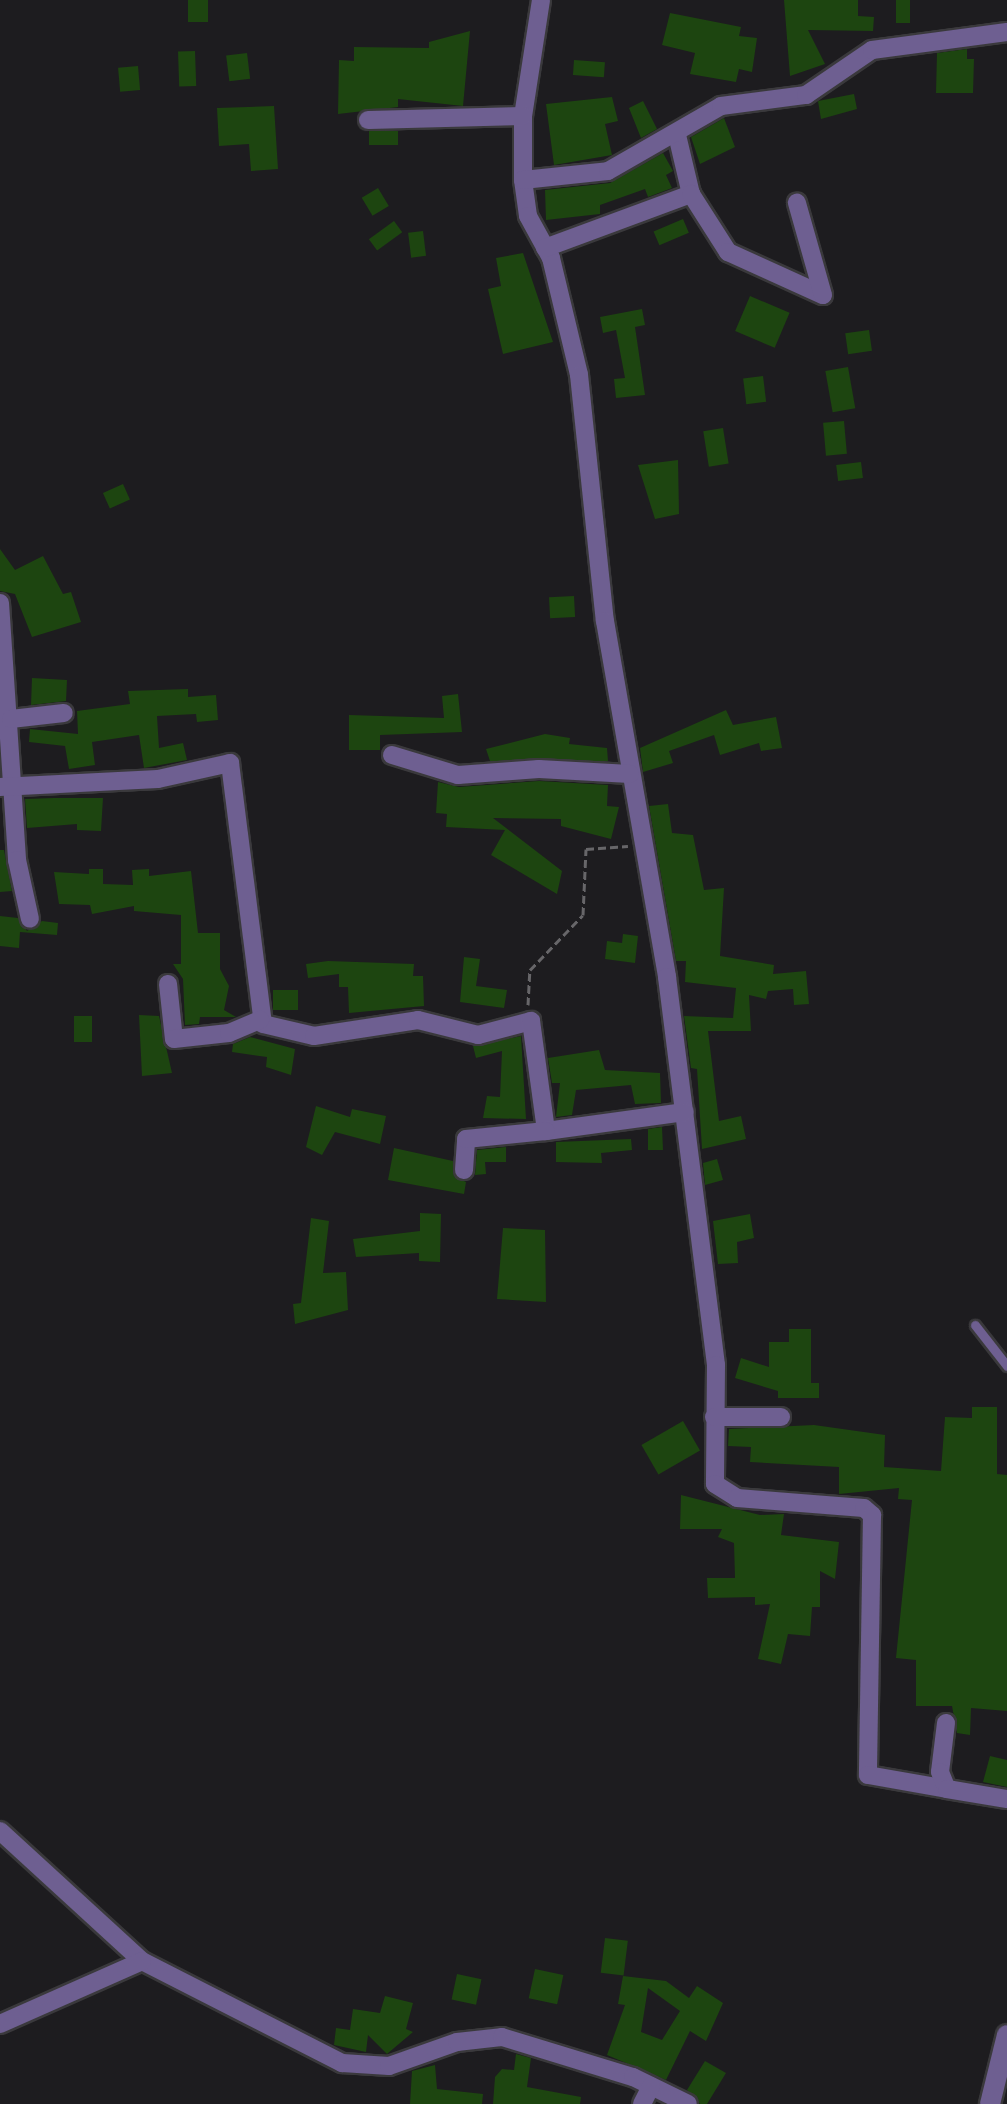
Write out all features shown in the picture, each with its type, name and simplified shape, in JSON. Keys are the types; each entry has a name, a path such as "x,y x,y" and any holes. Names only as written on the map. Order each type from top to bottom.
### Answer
{"street":[{"path":"541,0 523,116 523,180 528,216 545,248 579,375 605,621 640,845 663,949 685,1112 716,1365 713,1464 722,1493 864,1508 872,1515 869,1777 1007,1799"},
{"path":"523,180 608,171 677,135 721,106 806,95 872,50 1007,32"},
{"path":"368,120 523,116"},
{"path":"677,135 691,194 728,252 823,295 797,203"},
{"path":"545,248 691,194"},
{"path":"0,603 11,719 7,786 17,860 30,919"},
{"path":"11,719 64,713"},
{"path":"392,755 458,775 539,769 630,774"},
{"path":"7,786 147,780 230,763 260,1020 276,1032 314,1036 418,1020 489,1034 531,1021 546,1131"},
{"path":"168,984 174,1039 229,1033 260,1020"},
{"path":"464,1170 466,1139 685,1112"},
{"path":"714,1417 781,1417"},
{"path":"946,1723 940,1772 947,1789"},
{"path":"0,1831 142,1961 342,2063 389,2066 457,2042 502,2037 566,2053 688,2104"},
{"path":"0,2024 142,1961"},
{"path":"990,2104 1007,2035"},
{"path":"642,2104 651,2086"}],"lane":[{"path":"975,1325 1007,1366"}],"path":[{"path":"531,1021 530,970 583,915 586,849 640,845"}],"building":[{"path":"188,0 208,0 208,22 188,22"},
{"path":"784,0 858,0 858,16 874,17 873,31 808,30 825,64 790,76"},
{"path":"896,0 910,0 910,23 896,23"},
{"path":"670,13 741,27 739,36 757,38 752,72 739,69 736,82 690,74 695,53 662,45"},
{"path":"470,31 463,106 398,99 398,107 338,114 339,60 354,61 354,47 429,48 429,42"},
{"path":"967,49 967,59 974,59 973,93 936,93 937,53"},
{"path":"195,51 196,86 179,87 178,52"},
{"path":"247,53 250,79 229,81 226,56"},
{"path":"574,60 605,62 604,77 573,75"},
{"path":"138,66 140,90 120,92 118,68"},
{"path":"854,94 857,109 821,119 818,101"},
{"path":"612,97 618,121 605,124 612,155 554,165 546,104"},
{"path":"643,101 657,129 641,138 629,108"},
{"path":"274,106 278,169 251,171 249,144 219,146 217,108"},
{"path":"724,118 735,147 700,164 691,137"},
{"path":"369,131 398,131 398,145 369,145"},
{"path":"663,153 673,171 666,175 672,188 648,197 645,189 600,205 600,214 546,220 545,190 610,183"},
{"path":"378,188 389,206 373,216 362,198"},
{"path":"683,219 689,233 659,245 654,232"},
{"path":"394,221 402,232 377,251 369,239"},
{"path":"423,231 426,256 411,258 408,233"},
{"path":"523,253 553,342 503,354 488,289 501,286 496,258"},
{"path":"750,296 790,313 775,348 735,331"},
{"path":"642,309 645,325 635,327 645,395 616,398 614,379 625,378 616,330 603,333 600,317"},
{"path":"869,330 872,351 848,354 845,333"},
{"path":"848,367 855,408 833,412 825,371"},
{"path":"763,376 766,402 746,404 743,378"},
{"path":"844,421 847,454 826,456 823,423"},
{"path":"723,428 729,464 709,467 703,431"},
{"path":"678,460 679,514 655,519 638,465"},
{"path":"861,462 863,478 838,481 836,465"},
{"path":"123,484 130,500 110,508 103,493"},
{"path":"0,549 15,570 43,556 63,594 71,592 81,622 32,637 15,594 0,591"},
{"path":"574,596 575,617 550,618 549,597"},
{"path":"32,678 67,680 66,701 31,705"},
{"path":"188,689 188,697 216,695 218,720 197,722 196,714 157,716 159,748 183,743 187,760 144,768 139,735 92,742 95,765 69,769 65,746 29,742 30,729 78,734 77,711 130,704 128,691"},
{"path":"458,694 462,732 380,735 380,750 349,750 349,715 444,718 442,696"},
{"path":"726,710 733,725 776,717 782,748 761,751 759,743 720,755 714,735 669,751 673,763 643,772 640,748"},
{"path":"545,734 570,738 569,744 607,748 608,761 490,761 486,749"},
{"path":"539,781 608,785 607,806 619,807 611,839 561,826 561,819 493,818 562,871 557,894 491,855 505,830 446,827 447,814 436,813 438,782 459,787"},
{"path":"103,798 101,831 77,830 77,824 27,828 25,799"},
{"path":"668,804 672,833 693,835 704,890 724,888 720,956 774,965 773,974 806,971 809,1004 794,1005 793,989 768,991 766,999 749,995 751,1031 708,1031 719,1121 741,1116 746,1139 702,1149 697,1069 691,1068 684,1016 733,1018 736,988 685,982 686,961 676,961 649,806"},
{"path":"0,850 4,850 12,891 0,892"},
{"path":"89,869 103,869 103,884 133,885 132,870 149,869 149,876 191,871 198,933 220,933 220,969 229,986 224,1010 236,1017 200,1017 199,1024 185,1025 183,979 173,964 181,964 181,915 134,911 134,906 92,914 90,905 59,904 54,872 89,874"},
{"path":"0,916 18,918 27,931 42,921 58,923 57,935 20,932 19,948 0,946"},
{"path":"623,934 638,936 635,963 605,959 607,941 622,943"},
{"path":"464,957 480,959 476,986 507,990 504,1008 460,1002"},
{"path":"328,961 414,964 413,976 423,976 424,1006 349,1013 348,987 339,987 339,974 308,978 306,964"},
{"path":"273,990 298,990 298,1010 273,1010"},
{"path":"139,1015 159,1016 172,1073 142,1076"},
{"path":"74,1016 92,1016 92,1042 74,1042"},
{"path":"521,1036 526,1119 483,1118 487,1096 500,1097 502,1051 476,1058 473,1046"},
{"path":"250,1037 295,1049 291,1075 266,1067 267,1057 232,1052 233,1044"},
{"path":"599,1050 605,1070 660,1073 661,1103 635,1104 631,1085 576,1090 572,1115 556,1117 560,1083 552,1083 548,1058"},
{"path":"316,1106 350,1117 352,1109 386,1116 380,1144 335,1132 322,1155 306,1147"},
{"path":"662,1127 663,1150 648,1150 648,1129"},
{"path":"631,1139 632,1150 601,1153 602,1163 556,1162 556,1142"},
{"path":"506,1147 506,1162 485,1162 486,1174 475,1175 477,1150"},
{"path":"394,1148 453,1161 454,1176 466,1182 464,1194 388,1180"},
{"path":"717,1159 723,1180 705,1185 703,1163"},
{"path":"420,1213 441,1214 440,1262 419,1261 419,1253 356,1257 353,1239 420,1231"},
{"path":"750,1214 754,1238 737,1242 738,1263 718,1264 713,1221"},
{"path":"311,1218 329,1221 323,1273 346,1272 348,1310 295,1324 293,1304 301,1303"},
{"path":"503,1228 545,1230 546,1302 497,1299"},
{"path":"789,1329 811,1329 811,1383 819,1383 819,1398 778,1398 778,1391 735,1378 741,1358 769,1367 769,1342 789,1342"},
{"path":"972,1407 997,1407 997,1474 1007,1475 1007,1711 971,1708 970,1735 957,1733 952,1706 916,1706 916,1660 896,1658 912,1500 898,1499 899,1488 839,1494 839,1467 750,1462 751,1447 728,1446 729,1429 814,1425 885,1435 884,1467 941,1471 945,1417 972,1418"},
{"path":"683,1421 700,1450 658,1474 641,1445"},
{"path":"681,1495 760,1515 784,1514 781,1535 839,1542 835,1579 820,1571 820,1607 812,1607 810,1636 788,1634 781,1664 758,1659 770,1604 755,1605 755,1597 708,1598 707,1578 735,1578 734,1543 718,1537 722,1529 680,1529"},
{"path":"990,1756 1007,1760 1007,1787 983,1782"},
{"path":"605,1938 628,1941 624,1976 601,1973"},
{"path":"535,1969 563,1975 557,2004 529,1998"},
{"path":"457,1974 481,1979 476,2005 452,1999"},
{"path":"623,1976 666,1981 689,1998 697,1986 723,2003 706,2041 690,2031 666,2080 607,2055 625,2005 618,2004","holes":["648,1988 680,2011 662,2040 641,2032"]},
{"path":"385,1996 413,2003 406,2029 413,2032 387,2054 368,2035 366,2052 334,2045 336,2028 350,2030 353,2009 380,2013"},
{"path":"516,2054 531,2058 527,2087 581,2097 580,2104 493,2104 495,2077 502,2069 514,2070"},
{"path":"705,2061 726,2073 707,2104 700,2104 687,2090"},
{"path":"435,2065 437,2089 483,2094 482,2104 410,2104 412,2071"}]}
